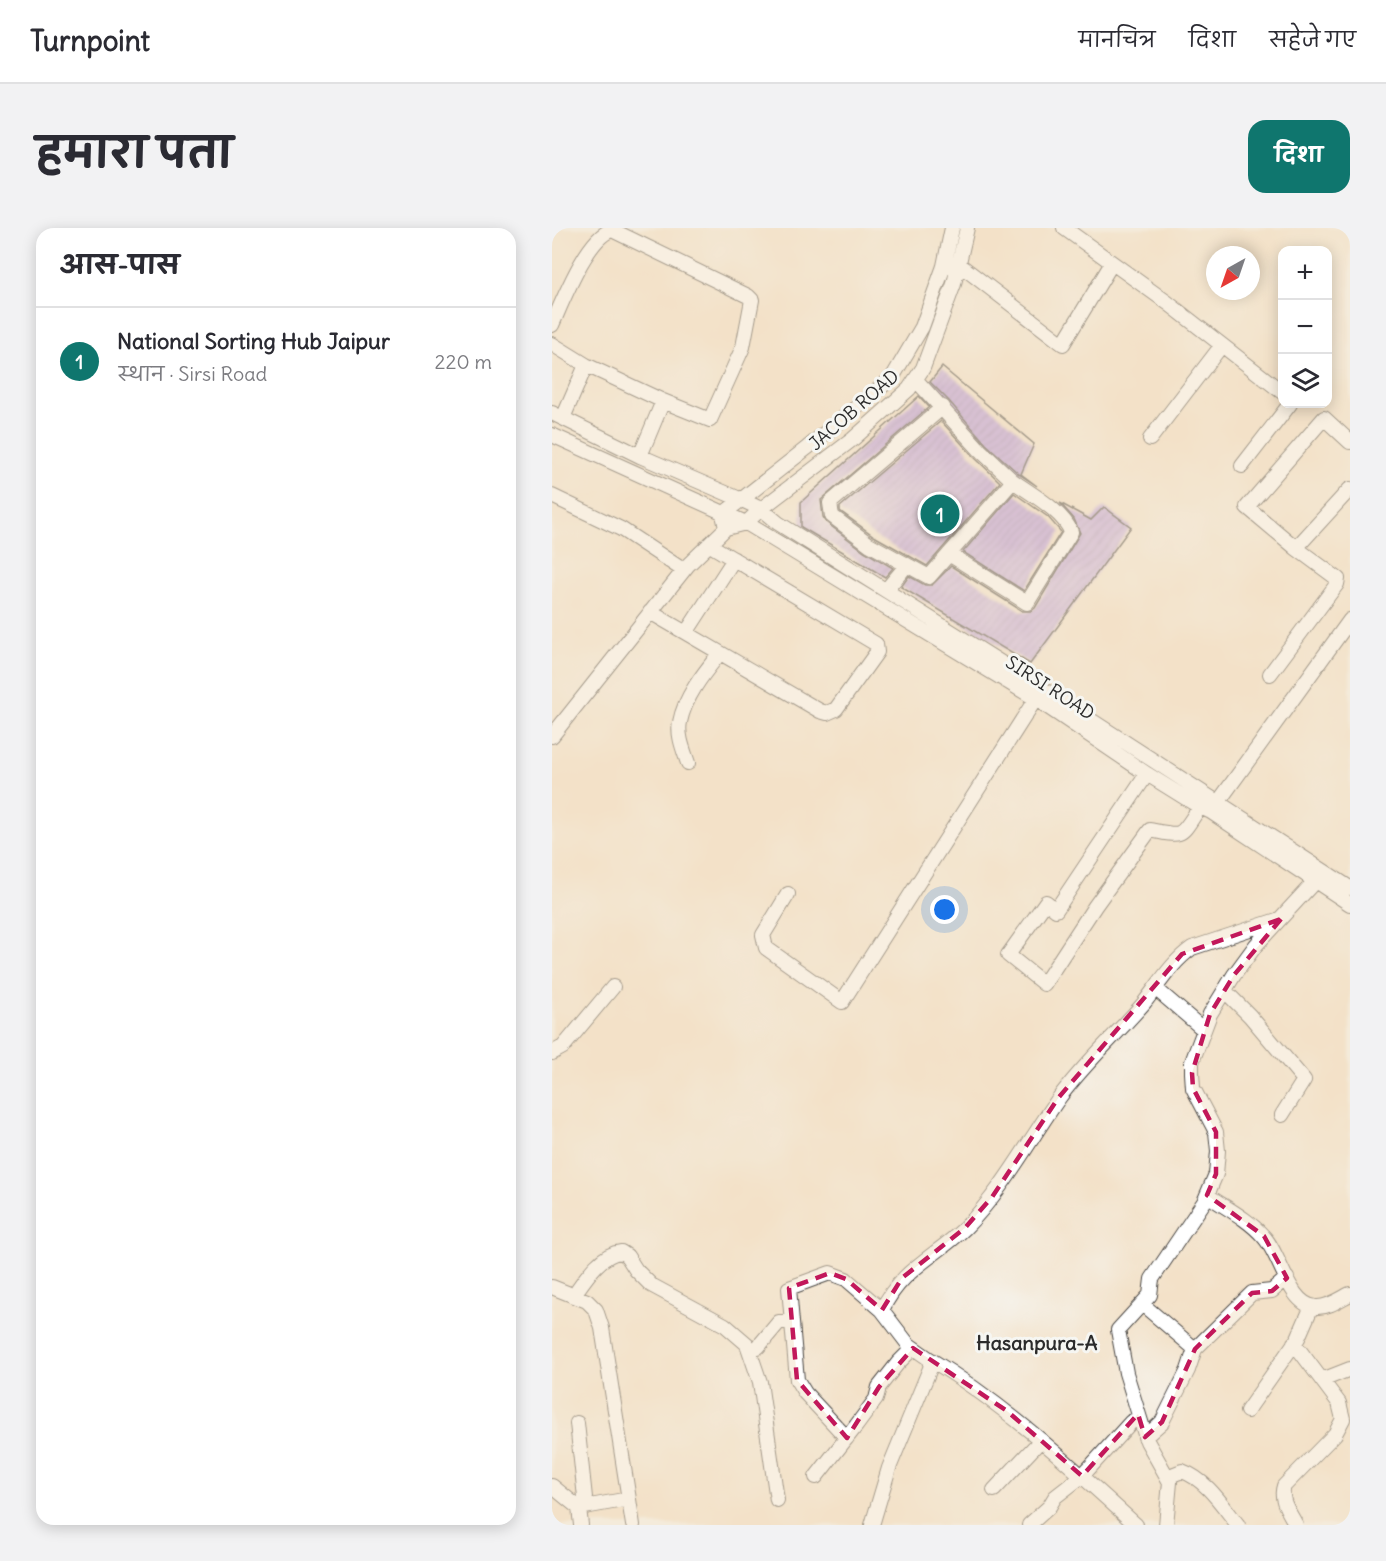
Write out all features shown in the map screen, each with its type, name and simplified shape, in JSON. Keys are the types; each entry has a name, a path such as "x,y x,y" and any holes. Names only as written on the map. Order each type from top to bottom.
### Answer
{"street":[{"name":"JACOB ROAD","path":"723,514 892,378 922,327 944,266 952,228"},
{"name":"JACOB ROAD","path":"746,523 861,432 899,400 916,380 923,368 959,268 967,228"},
{"path":"1064,228 1278,389"},
{"path":"552,326 579,264 609,230 750,297 752,305 743,347 710,420 663,402 586,365 552,344"},
{"path":"944,266 964,268 1063,344 1112,263"},
{"path":"1149,439 1222,345"},
{"path":"558,416 586,365"},
{"path":"916,380 980,450 1013,481 1059,515 1067,523 1071,532 1027,603 949,554"},
{"path":"640,456 663,402"},
{"path":"943,407 830,503 832,516 868,544 929,577 1013,481"},
{"path":"1242,466 1287,408"},
{"name":"SIRSI ROAD","path":"558,416 640,456 761,509 778,523 886,590 1350,904"},
{"path":"1270,674 1337,584 1344,580 1296,548 1247,507 1324,418 1350,442"},
{"name":"SIRSI ROAD","path":"552,435 746,523 1039,694 1147,774 1350,888"},
{"path":"1296,548 1350,489"},
{"path":"552,496 621,530 684,570"},
{"path":"723,514 726,528"},
{"path":"552,736 684,570 726,528 746,523"},
{"path":"650,612 820,711 827,713 836,709 877,652 876,644 710,545"},
{"path":"686,633 734,559"},
{"path":"886,590 907,565"},
{"path":"1147,774 1056,910 1046,902 1008,956 1044,984 1095,906 1150,830 1172,835 1178,834 1209,807 1350,621"},
{"path":"688,763 681,741 679,723 696,685 720,653"},
{"path":"788,894 763,935 766,948 842,1002 1039,694"},
{"path":"1166,1525 1170,1482 1145,1437 1126,1373 1118,1330 1150,1295 1152,1279 1207,1195 1216,1174 1218,1151 1216,1132 1192,1088 1192,1062 1210,1014 1256,945 1316,880"},
{"path":"882,1310 889,1294 902,1278 965,1228 992,1197 1025,1151 1059,1097 1182,954 1191,948 1281,919"},
{"path":"552,1053 563,1047 614,987"},
{"path":"1155,988 1204,1030"},
{"path":"1225,991 1250,1016 1304,1080 1282,1115"},
{"path":"1207,1195 1264,1236 1274,1250 1295,1295 1302,1301 1317,1308 1350,1294"},
{"path":"573,1296 591,1271 614,1253 621,1252 651,1285 725,1325 742,1339 747,1344 760,1382 777,1500"},
{"path":"847,1438 805,1393 797,1380 789,1288 830,1273 846,1279 882,1310 913,1348 1007,1411 1136,1525"},
{"path":"1145,1437 1162,1422 1188,1370 1195,1349 1252,1293 1272,1291 1287,1278"},
{"path":"552,1287 587,1302 596,1310 602,1328 633,1525"},
{"path":"1142,1304 1195,1349"},
{"path":"1247,1411 1304,1327 1312,1306"},
{"path":"758,1347 779,1322 791,1321"},
{"path":"1294,1343 1339,1403 1343,1419 1335,1434 1284,1486 1283,1501 1296,1525"},
{"path":"816,1476 876,1398 879,1387 913,1348"},
{"path":"872,1525 889,1468 930,1366 928,1358"},
{"path":"1322,1380 1350,1368"},
{"path":"1029,1525 1049,1507 1055,1497 1082,1476 1131,1422 1139,1418"},
{"path":"577,1423 583,1508 581,1525"},
{"path":"994,1491 1041,1440"},
{"path":"1167,1477 1182,1471 1193,1475 1215,1495 1238,1525"},
{"path":"552,1486 583,1508 629,1499"}],"highlighted area":[{"path":"1281,919 1234,975 1210,1014 1192,1073 1193,1088 1216,1132 1216,1174 1207,1195 1264,1236 1287,1278 1272,1291 1252,1293 1195,1349 1162,1422 1145,1437 1138,1414 1082,1476 1007,1411 913,1348 879,1387 847,1438 797,1380 789,1288 830,1273 846,1279 882,1310 902,1278 965,1228 992,1197 1059,1097 1182,954"}],"building":[{"path":"942,367 1034,444 1021,474 1037,486 1019,474 986,444 930,382"},
{"path":"919,396 929,407 821,500 823,517 827,523 864,551 893,568 885,577 801,527 801,502"},
{"path":"941,421 1000,482 927,566 874,536 840,511 840,507"},
{"path":"1014,493 1048,517 1061,532 1024,591 963,552"},
{"path":"1060,503 1091,520 1104,507 1131,527 1030,664 901,587 909,576 925,585 932,585 951,566 1022,611 1031,611 1080,533 1074,519"}],"place":[{"name":"National Sorting Hub Jaipur","path":"940,514"}],"district":[{"name":"Hasanpura-A","path":"1037,1343"}]}
